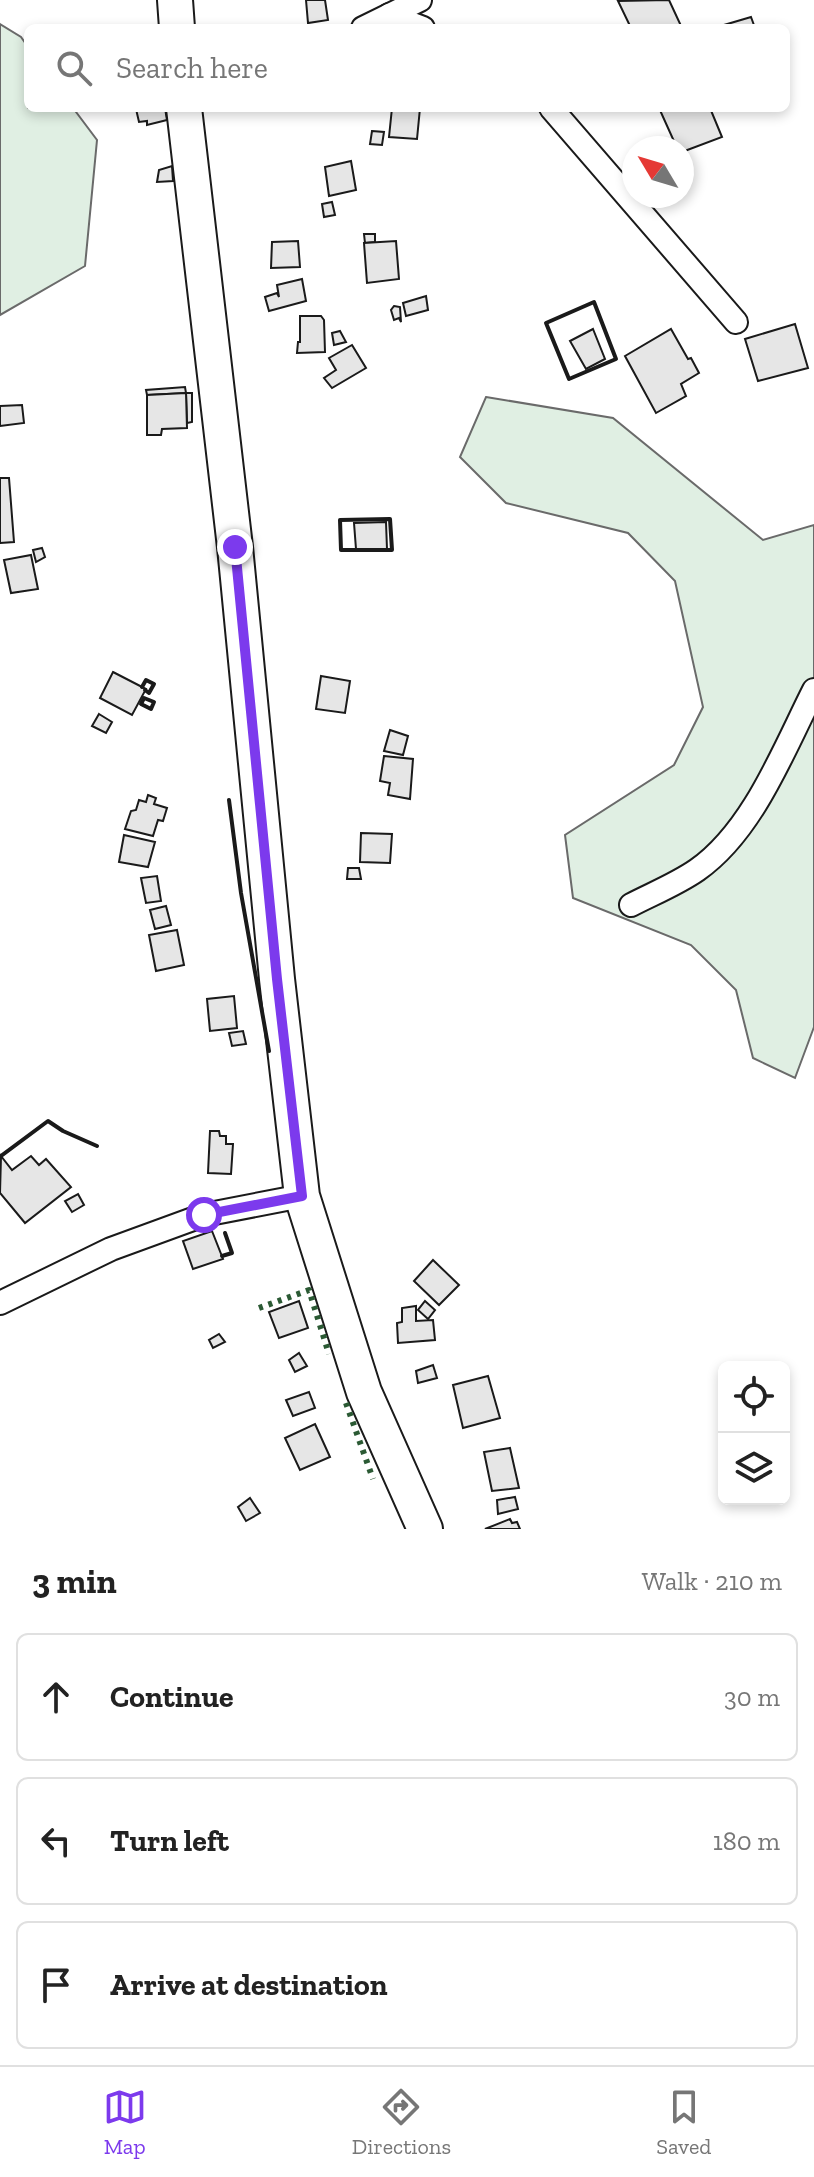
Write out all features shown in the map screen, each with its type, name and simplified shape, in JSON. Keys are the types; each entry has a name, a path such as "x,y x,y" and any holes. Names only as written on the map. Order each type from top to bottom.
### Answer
{"main road":[{"path":"175,0 177,24"},
{"path":"188,112 302,1196 364,1392 425,1529"}],"street":[{"path":"371,24 420,0"},
{"path":"389,15 413,24"},
{"path":"554,112 736,322"},
{"path":"631,905 696,871 718,853 740,826 765,786 814,690"},
{"path":"0,1303 111,1249 204,1215 302,1196"}],"green space":[{"path":"0,24 24,41 24,112 76,112 97,140 85,266 0,315"},
{"path":"486,397 613,418 763,540 814,525 814,1027 795,1078 753,1058 736,990 691,945 573,898 565,835 674,765 703,707 675,581 628,533 506,503 460,457"}],"building":[{"path":"306,0 325,0 328,20 308,23"},
{"path":"669,0 680,24 629,24 618,1"},
{"path":"751,17 754,24 727,24"},
{"path":"137,112 166,112 167,120 147,125 147,121 139,122"},
{"path":"392,112 420,112 417,139 389,137"},
{"path":"661,112 712,112 722,137 694,148 694,136 672,136"},
{"path":"372,131 384,132 382,145 370,144"},
{"path":"351,161 356,190 329,196 325,167"},
{"path":"172,166 173,181 157,182 159,170"},
{"path":"332,202 335,215 324,217 322,204"},
{"path":"364,234 375,234 375,242 365,243"},
{"path":"298,241 300,267 271,268 272,242"},
{"path":"396,241 399,279 367,283 364,243"},
{"path":"302,279 306,301 269,311 265,297 277,293 279,297 277,285"},
{"path":"426,296 428,310 406,316 403,303"},
{"path":"394,306 400,307 401,322 399,318 394,320 391,310"},
{"path":"300,316 321,316 324,320 325,352 297,353"},
{"path":"795,324 808,368 758,381 745,339"},
{"path":"593,329 605,359 586,369 570,341"},
{"path":"671,329 699,373 681,384 686,396 656,413 625,356"},
{"path":"340,331 346,342 334,345 332,333"},
{"path":"352,345 366,368 332,388 324,378 336,370 329,358"},
{"path":"185,387 186,393 147,395 146,390"},
{"path":"186,393 192,393 192,422 187,423"},
{"path":"186,393 187,428 162,429 161,435 147,435 147,395"},
{"path":"22,405 24,423 0,426 0,406"},
{"path":"0,478 9,478 14,542 0,543"},
{"path":"386,522 387,549 356,549 354,523"},
{"path":"42,548 45,557 36,562 33,550"},
{"path":"31,555 38,589 11,593 4,560"},
{"path":"113,672 146,689 132,715 100,698"},
{"path":"321,676 350,681 345,713 316,709"},
{"path":"99,714 112,722 106,733 92,726"},
{"path":"390,730 408,736 403,755 384,751"},
{"path":"384,756 413,759 410,799 388,795 390,783 380,781"},
{"path":"148,795 156,798 154,804 167,808 163,821 158,820 153,836 125,829 131,811 136,810 139,800 146,802"},
{"path":"361,833 392,834 390,863 360,862"},
{"path":"124,835 155,842 148,867 119,862"},
{"path":"348,868 359,868 361,879 347,879"},
{"path":"157,876 161,901 146,903 141,878"},
{"path":"166,906 171,925 155,929 150,910"},
{"path":"177,930 184,965 156,971 149,935"},
{"path":"234,996 237,1028 210,1031 207,999"},
{"path":"243,1031 246,1044 232,1046 229,1033"},
{"path":"210,1131 219,1131 220,1136 226,1136 226,1144 233,1144 231,1174 208,1173"},
{"path":"1,1156 12,1170 31,1156 39,1165 46,1159 71,1187 25,1223 0,1193"},
{"path":"78,1194 84,1205 72,1212 65,1201"},
{"path":"212,1231 223,1259 193,1269 183,1241"},
{"path":"433,1260 459,1285 439,1305 414,1281"},
{"path":"299,1301 308,1328 279,1338 269,1312"},
{"path":"425,1301 435,1310 428,1319 418,1310"},
{"path":"416,1306 416,1321 433,1320 435,1340 398,1343 397,1323 402,1322 402,1308"},
{"path":"219,1334 225,1342 213,1348 209,1340"},
{"path":"299,1353 307,1366 295,1372 289,1360"},
{"path":"433,1365 437,1378 418,1383 416,1371"},
{"path":"488,1376 500,1418 463,1428 453,1385"},
{"path":"309,1392 315,1408 293,1416 286,1400"},
{"path":"315,1424 330,1457 300,1470 285,1438"},
{"path":"510,1448 519,1488 492,1491 484,1452"},
{"path":"515,1497 518,1509 498,1514 497,1500"},
{"path":"250,1498 260,1513 246,1521 238,1507"},
{"path":"510,1519 512,1523 517,1522 520,1529 485,1529"}],"hedge":[{"path":"259,1308 309,1290 329,1354"},
{"path":"346,1403 373,1479"}],"wall":[{"path":"594,302 616,359 569,379 546,323 594,302"},
{"path":"390,519 392,550 341,550 340,520 390,519"},
{"path":"142,687 146,680 154,684 149,693 145,690"},
{"path":"144,698 154,702 151,709 141,704 144,698"},
{"path":"229,800 241,893 269,1051"},
{"path":"1,1156 48,1121 97,1146"},
{"path":"222,1256 232,1253 225,1233"}],"route":[{"path":"204,1215 302,1196 277,979 235,547"}]}
